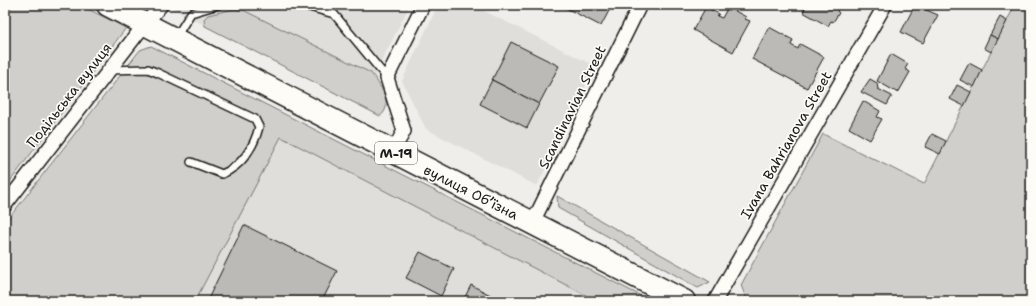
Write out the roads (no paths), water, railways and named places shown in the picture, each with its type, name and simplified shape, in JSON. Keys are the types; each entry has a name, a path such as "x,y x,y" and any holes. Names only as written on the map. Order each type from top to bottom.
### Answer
{"highway":[{"name":"вулиця Об’їзна","path":"108,5 684,301"}],"street":[{"name":"Подільська вулиця","path":"5,205 161,5"},
{"path":"393,151 404,131 387,78 423,5"},
{"name":"Scandinavian Street","path":"532,224 640,5"},
{"name":"Ivana Bahrianova Street","path":"715,301 885,5"}],"lane":[{"path":"174,39 190,13 218,5"},
{"path":"302,5 334,14 387,78"},
{"path":"109,70 148,69 158,72 255,119 259,127 257,137 242,160 233,169 222,174 191,162"}]}
